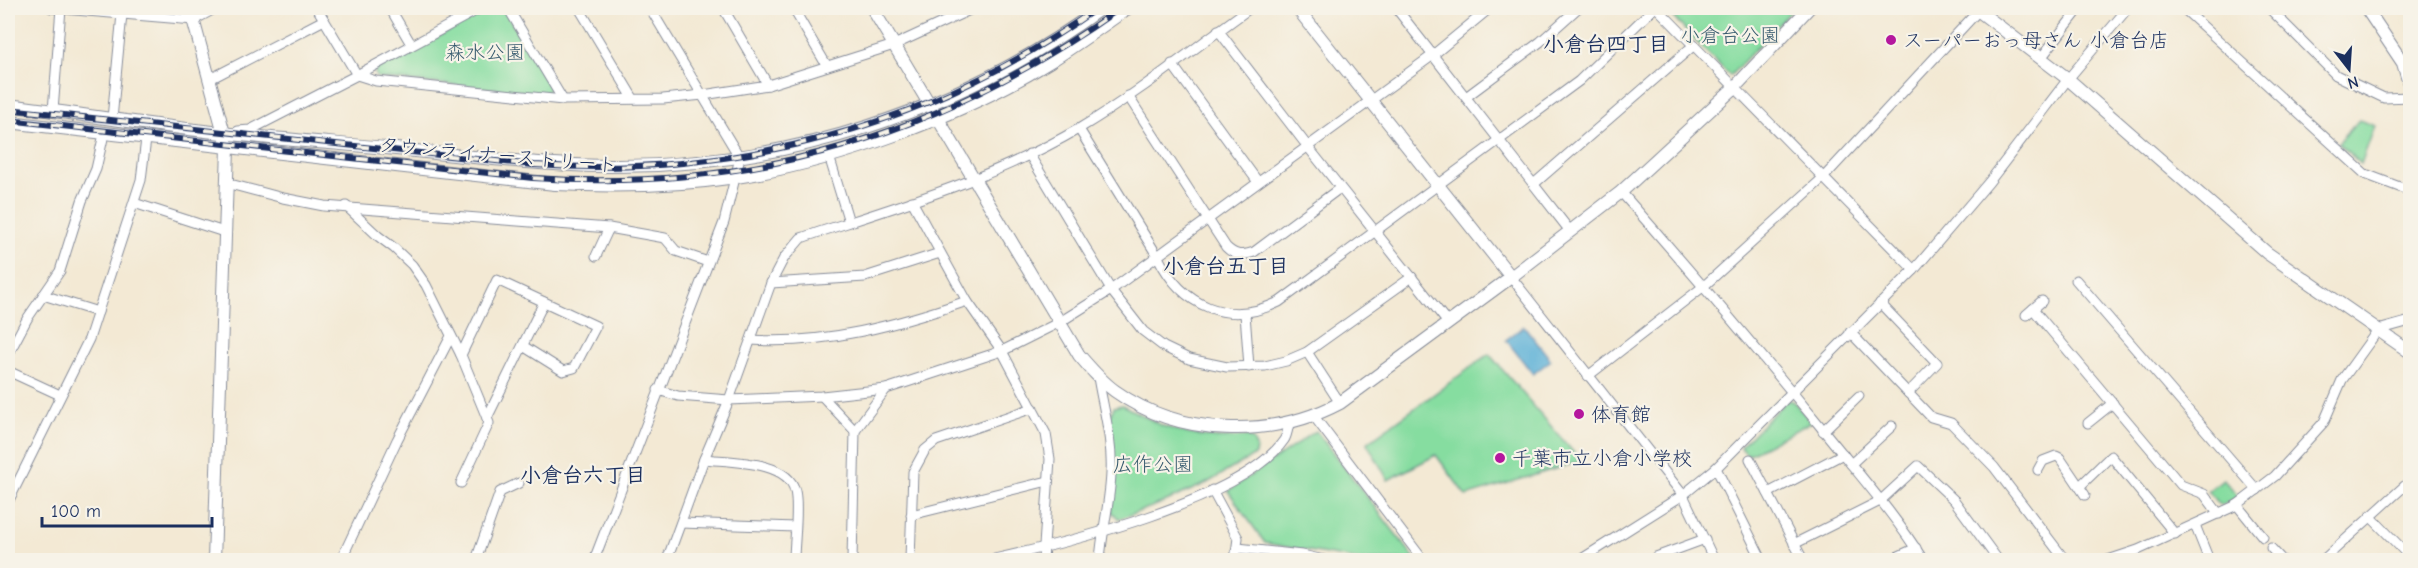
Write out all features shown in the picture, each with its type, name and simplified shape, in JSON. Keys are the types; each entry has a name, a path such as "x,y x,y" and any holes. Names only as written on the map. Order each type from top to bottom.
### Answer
{"street":[{"path":"51,8 122,14 192,14 216,8"},
{"path":"47,110 61,8"},
{"path":"317,8 357,75 376,81 563,99 703,95 768,85 894,45 974,8"},
{"path":"390,8 411,44"},
{"path":"224,133 250,130 357,75 466,11 481,8"},
{"path":"508,8 563,99"},
{"path":"579,8 633,98"},
{"path":"594,561 724,222 740,158 650,8"},
{"path":"723,8 768,85"},
{"path":"793,8 827,66"},
{"path":"872,8 1079,355 1098,377 1116,392 1149,409 1189,422 1232,428 1289,423 1340,403 1511,277 1621,192 1735,87 1809,8"},
{"path":"951,8 957,17"},
{"name":"タウンライナーストリート","path":"8,104 224,133 556,164 659,166 740,158 808,144 893,118 997,73 1101,8"},
{"name":"タウンライナーストリート","path":"8,122 555,184 609,187 660,185 735,177 829,156 937,117 1004,87 1048,63 1128,8"},
{"path":"667,561 771,283 784,258 801,238 972,179 1079,129 1250,8"},
{"path":"1297,8 1683,495 1714,561"},
{"path":"1396,8 1499,141 1535,183 1570,231"},
{"path":"658,390 678,396 729,400 822,396 886,389 1002,351 1060,322 1158,257 1433,55 1490,8"},
{"path":"1466,97 1540,42 1578,8"},
{"path":"1079,129 1168,277 1185,295 1223,312 1245,314 1266,309 1279,302 1499,141 1579,81 1656,8 1914,270"},
{"path":"2041,58 2080,8"},
{"path":"1587,559 1683,495 1716,468 1914,270 1989,182 2068,79 2128,8"},
{"path":"2183,8 2365,174 2410,191"},
{"path":"2269,8 2336,75 2384,98 2410,98"},
{"path":"2366,8 2407,62 2410,81"},
{"path":"1588,376 1704,286 1824,177 1977,9 2068,79 2267,253 2410,352"},
{"path":"112,119 122,14"},
{"path":"192,14 228,148 214,561"},
{"path":"210,79 324,20"},
{"path":"1218,30 1448,323"},
{"path":"1535,183 1694,45"},
{"path":"1172,64 1257,183"},
{"path":"1128,96 1226,247 1233,254 1244,256 1254,252 1341,188"},
{"path":"8,355 43,295 60,271 82,201 96,169 104,134"},
{"path":"8,502 89,339 141,180 146,139"},
{"path":"1029,154 1111,290 1143,331 1164,346 1189,359 1203,363 1250,367 1286,361 1307,352 1412,277"},
{"path":"829,156 849,222"},
{"path":"226,183 324,206 609,228 665,238 676,251 708,262"},
{"path":"1621,192 1704,286 1843,454 1916,548 1923,561"},
{"path":"912,201 967,301 1002,351 1046,434 1050,459 1043,561"},
{"path":"134,203 224,232"},
{"path":"346,206 412,265 431,292 461,355 489,423 461,483"},
{"path":"596,256 609,228"},
{"path":"771,283 865,277 940,253"},
{"path":"461,355 497,280 596,326 574,368 568,370 563,371 523,346"},
{"path":"2076,280 2256,490"},
{"path":"43,295 98,312"},
{"path":"751,340 799,341 836,336 913,320 967,301"},
{"path":"2042,301 2030,312 2113,403 2181,485 2204,494 2219,514"},
{"path":"487,418 544,302"},
{"path":"1880,303 1937,363 1908,393"},
{"path":"1245,314 1250,367"},
{"path":"2108,561 2219,514 2237,505 2256,490 2291,460 2324,422 2342,380 2378,330 2410,321"},
{"path":"1850,332 1931,417 1951,423 1994,466 2065,561"},
{"path":"341,561 397,440 451,336"},
{"path":"1307,352 1340,403"},
{"path":"8,370 60,395"},
{"path":"1098,377 1110,450 1111,474 1100,561"},
{"path":"852,561 855,431 886,389"},
{"path":"822,396 855,431"},
{"path":"1823,430 1859,396"},
{"path":"2088,423 2113,403"},
{"path":"910,561 913,472 925,450 936,441 1033,408"},
{"path":"1313,415 1423,561"},
{"path":"990,561 1102,532 1184,503 1243,475 1270,455 1286,439 1289,423"},
{"path":"1851,465 1892,426"},
{"path":"1768,493 1843,454"},
{"path":"2038,470 2043,461 2056,456 2082,491 2111,456 2175,534"},
{"path":"704,459 758,465 781,472 790,480 795,491 794,561"},
{"path":"1750,459 1803,561"},
{"path":"1794,544 1880,501 1918,466 1954,500 1998,561"},
{"path":"1716,468 1762,561"},
{"path":"911,515 1048,481"},
{"path":"2323,561 2410,482"},
{"path":"476,561 500,492 519,483"},
{"path":"1212,490 1238,538 1235,561"},
{"path":"2237,505 2263,537"},
{"path":"2370,516 2410,557"},
{"path":"681,523 795,527"},
{"path":"2195,525 2209,561"},
{"path":"1656,558 1705,539"},
{"path":"1238,548 1324,561"},
{"path":"1890,561 1916,548"},
{"path":"2271,548 2282,561"},
{"path":"2138,550 2142,561"}],"green space":[{"name":"森水公園","path":"492,8 503,8 550,87 546,94 377,78 374,70"},
{"name":"小倉台公園","path":"1664,8 1794,8 1730,76"},
{"path":"2359,120 2375,126 2361,164 2338,143"},
{"path":"1489,354 1581,461 1466,496 1436,455 1388,480 1367,443"},
{"path":"1787,400 1793,401 1811,422 1748,455 1740,447"},
{"name":"広作公園","path":"1122,405 1163,426 1189,434 1218,438 1248,437 1253,440 1256,447 1255,455 1207,483 1119,519 1112,512 1115,469 1110,416 1114,407"},
{"path":"1316,431 1416,560 1360,560 1265,543 1228,491"},
{"path":"2223,479 2238,497 2223,505 2218,504 2208,491"}],"water":[{"path":"1524,326 1551,360 1533,374 1506,340"}],"railway":[{"path":"8,109 534,165 610,167 684,163 758,152 829,136 899,113 968,85 1033,49 1097,8"},
{"path":"8,120 533,178 614,180 692,176 768,164 842,146 914,122 984,90 1053,52 1120,8"}],"place":[{"name":"スーパーおっ母さん 小倉台店","path":"1891,40"},
{"name":"体育館","path":"1579,414"},
{"name":"千葉市立小倉小学校","path":"1500,458"}],"district":[{"name":"小倉台四丁目","path":"1606,44"},
{"name":"小倉台五丁目","path":"1226,266"},
{"name":"小倉台六丁目","path":"583,475"}]}
